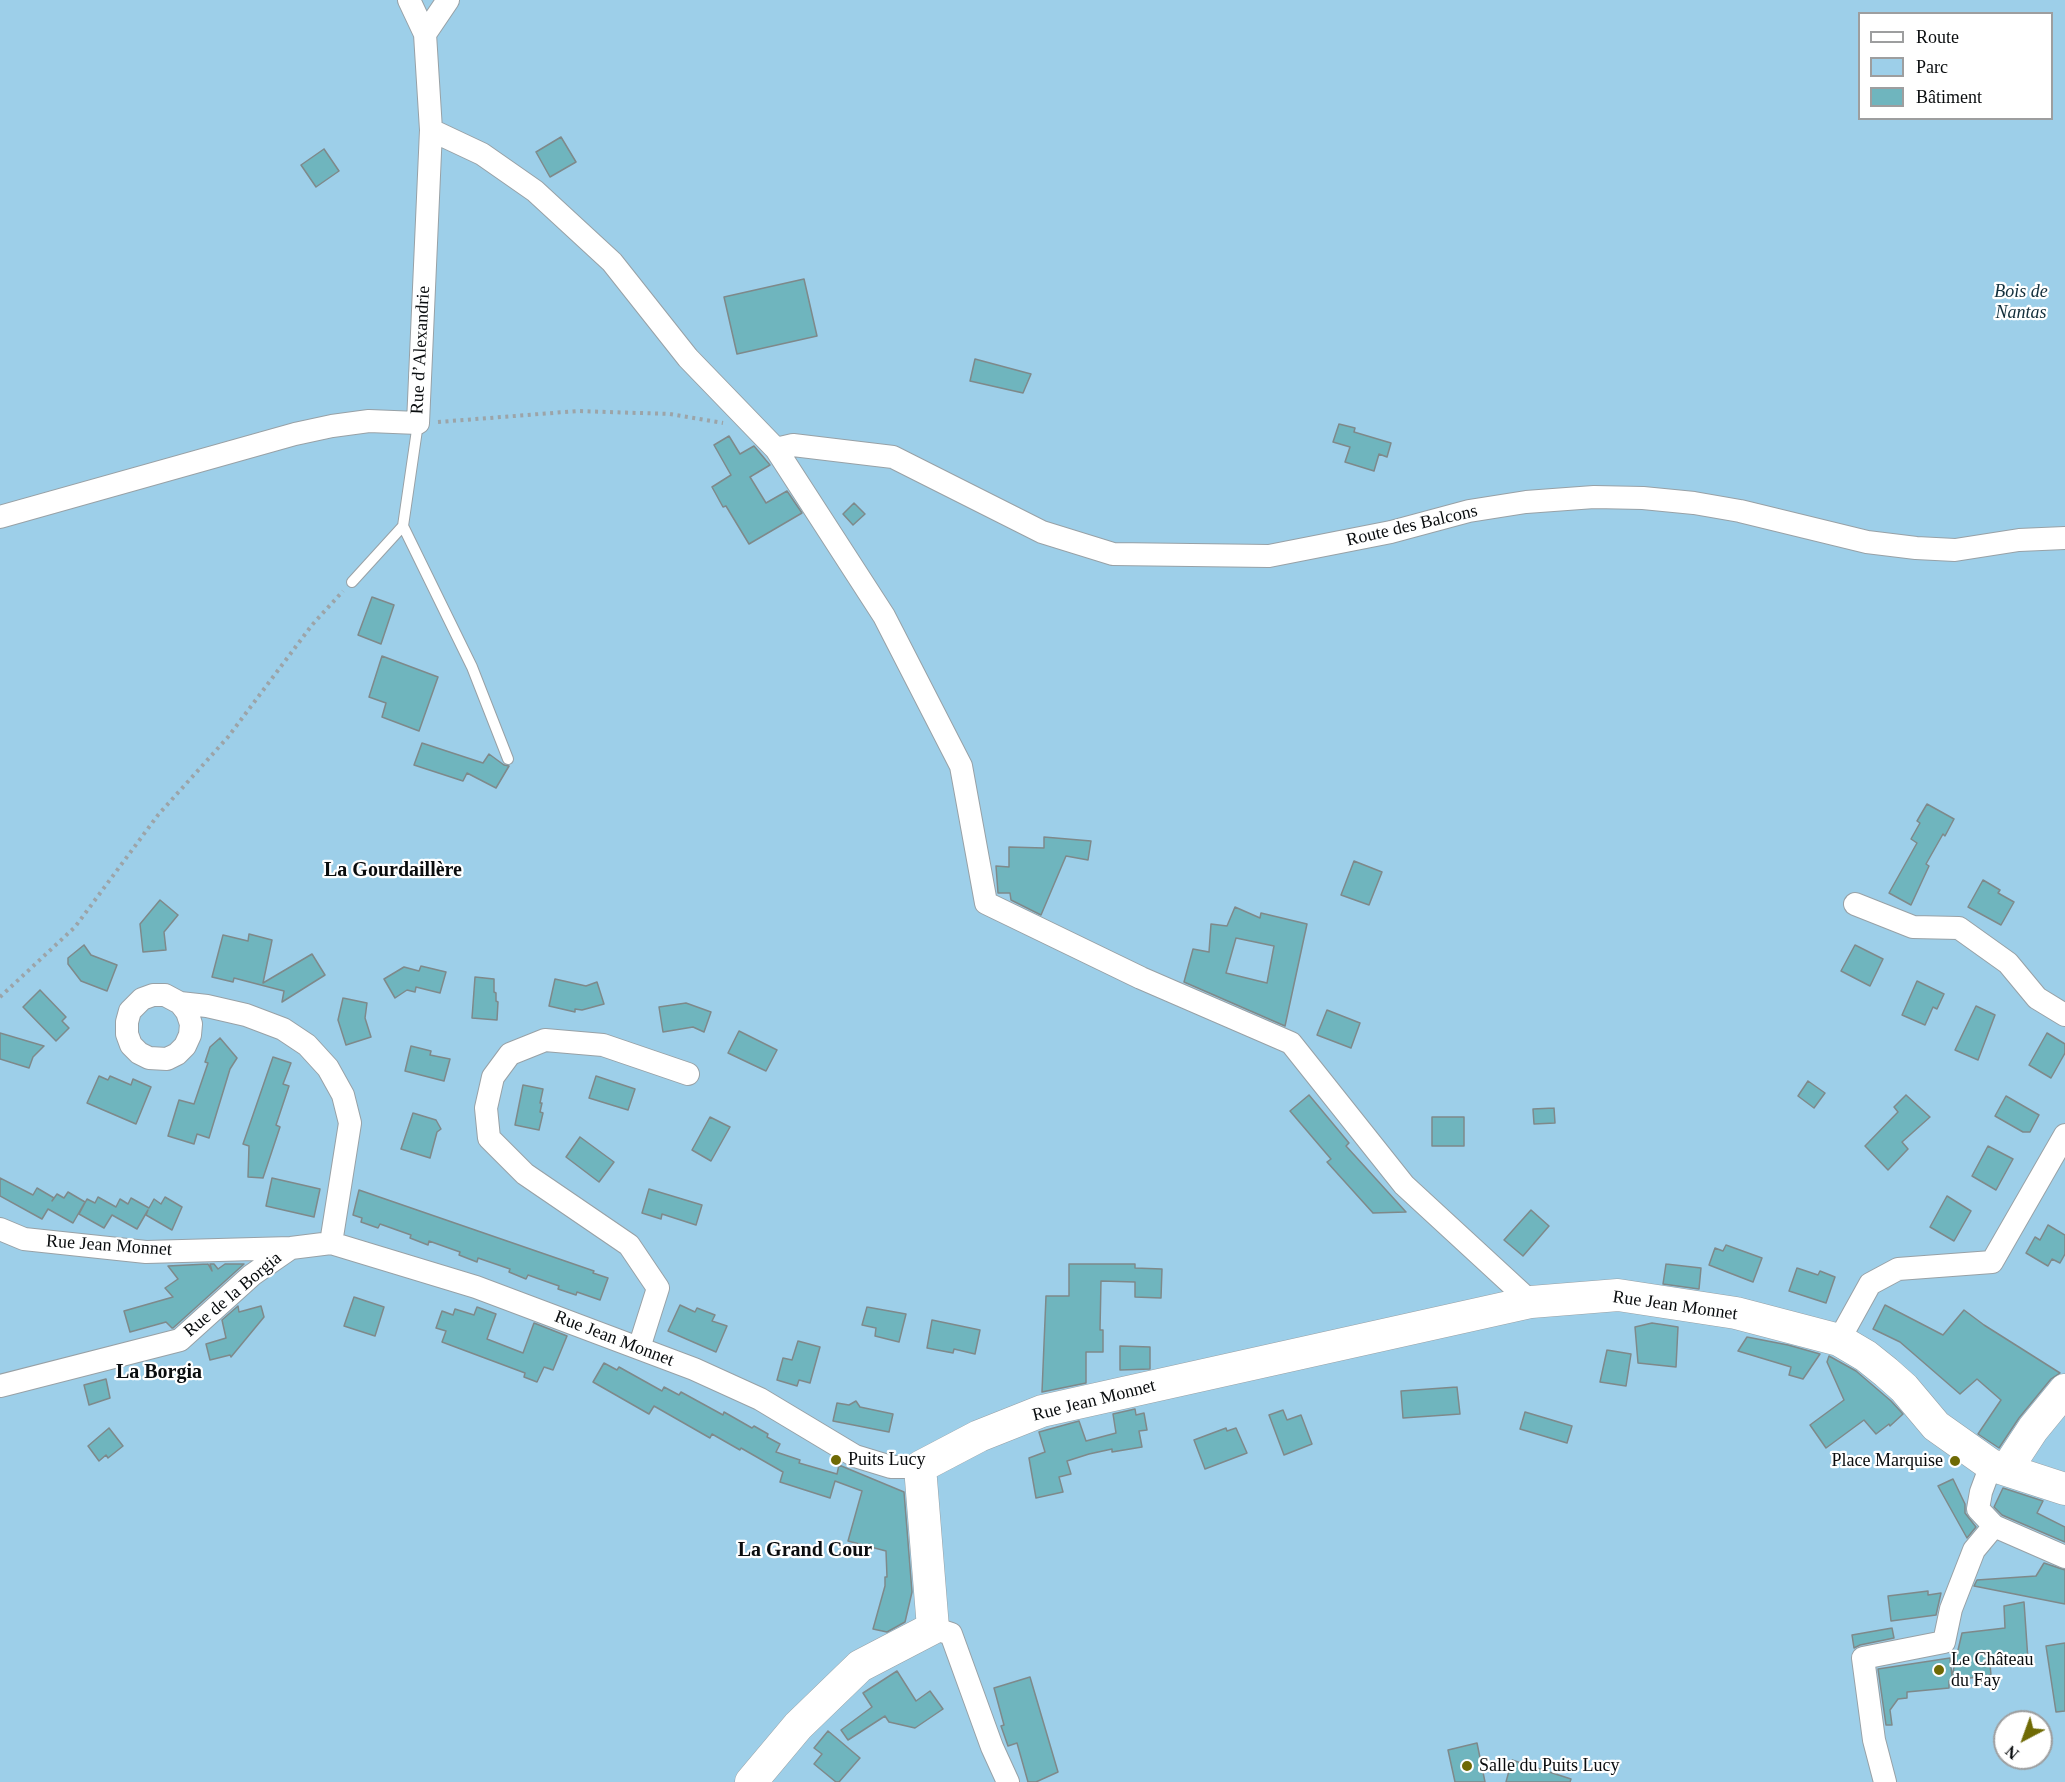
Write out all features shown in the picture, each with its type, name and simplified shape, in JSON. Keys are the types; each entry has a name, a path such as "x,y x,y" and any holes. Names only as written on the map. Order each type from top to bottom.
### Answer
{"street":[{"path":"409,0 425,34"},
{"path":"425,34 448,0"},
{"name":"Rue d’Alexandrie","path":"0,517 295,434 369,421 418,423 431,129 425,34"},
{"path":"431,129 482,154 544,198 612,262 688,358 776,449 884,616 960,766 986,903 1141,978 1291,1043 1404,1185 1531,1302"},
{"name":"Route des Balcons","path":"776,449 793,445 893,457 1042,532 1113,554 1269,556 1391,532 1469,512 1526,502 1594,497 1643,498 1694,503 1740,511 1868,542 1916,548 1955,550 2019,540 2065,538"},
{"path":"1856,904 1913,927 1959,928 2008,963 2037,998 2065,1015"},
{"path":"180,1003 246,1014 282,1029 307,1045 328,1068 343,1095 350,1123 331,1243"},
{"path":"639,1348 658,1288 629,1245 525,1174 489,1138 486,1108 493,1077 510,1054 545,1040 603,1045 688,1074"},
{"path":"1839,1340 1870,1284 1898,1269 1992,1262 2065,1135"},
{"name":"Rue Jean Monnet","path":"0,1228 24,1239 146,1252 291,1248 331,1243 476,1287 694,1369 760,1399 855,1456 891,1467 920,1467 979,1436 1042,1411 1531,1302 1618,1295 1736,1313 1839,1340 1886,1371 1936,1426 1999,1468 2065,1489"},
{"name":"Rue de la Borgia","path":"0,1386 180,1340 252,1275 291,1248"},
{"path":"2065,1390 1981,1492 1978,1509 1994,1526 2065,1557"},
{"path":"920,1467 933,1628"},
{"path":"1885,1782 1874,1740 1863,1658 1944,1642 1951,1609 1974,1550 1994,1526"},
{"path":"752,1782 798,1726 860,1666 933,1628 951,1634 992,1747 1008,1782"}],"lane":[{"path":"352,582 403,526 418,423"},
{"path":"403,526 472,667 508,759"}],"path":[{"path":"418,423 578,411 670,414 757,429"},
{"path":"0,997 75,927 158,815 228,736 312,626 352,582"}],"green space":[{"name":"Bois de Nantas","path":"0,0 2065,0 2065,1782 0,1782"}],"building":[{"path":"561,137 576,162 550,177 536,152"},
{"path":"324,149 339,171 316,187 301,165"},
{"path":"804,279 817,336 737,354 724,297"},
{"path":"975,359 1031,374 1023,393 970,381"},
{"path":"1339,424 1355,428 1354,432 1391,443 1387,457 1379,454 1374,471 1345,462 1350,447 1333,442"},
{"path":"729,436 740,454 754,446 770,465 750,477 766,503 787,491 802,513 749,544 712,487 731,475 714,445"},
{"path":"854,503 865,514 853,525 843,514"},
{"path":"372,597 394,605 381,644 358,635"},
{"path":"382,656 438,677 419,731 382,717 386,703 369,697"},
{"path":"422,743 483,763 489,754 509,766 496,788 467,773 463,781 414,765"},
{"path":"1927,804 1954,819 1926,864 1929,866 1911,905 1889,893 1917,843 1911,839 1920,823 1917,821"},
{"path":"1044,837 1091,841 1088,860 1066,856 1041,915 1011,900 1010,893 998,893 996,866 1009,867 1009,847 1044,848"},
{"path":"1354,861 1382,872 1369,905 1341,895"},
{"path":"1983,880 2000,890 1998,893 2014,902 2001,925 1968,907"},
{"path":"160,900 178,915 164,932 166,950 143,952 140,924"},
{"path":"1235,907 1260,918 1261,913 1307,924 1285,1026 1184,982 1193,949 1209,952 1211,924 1227,926","holes":["1236,938 1274,946 1267,983 1226,973"]},
{"path":"249,934 272,940 263,983 312,954 325,975 282,1002 284,991 234,978 233,982 212,977 223,935 248,941"},
{"path":"84,945 91,955 117,965 107,991 81,981 68,964 68,958"},
{"path":"1855,945 1883,959 1870,986 1841,971"},
{"path":"421,966 446,972 440,993 416,987 415,992 407,990 395,998 384,979 404,967 419,971"},
{"path":"475,977 494,979 494,992 498,1002 497,1020 472,1018"},
{"path":"555,979 586,986 597,982 604,1004 582,1010 575,1009 575,1012 549,1006"},
{"path":"1917,981 1944,994 1937,1009 1933,1007 1925,1025 1902,1015"},
{"path":"40,990 66,1017 62,1021 69,1028 56,1041 23,1007"},
{"path":"343,998 367,1003 365,1018 371,1037 346,1045 338,1020"},
{"path":"686,1003 711,1012 704,1032 693,1027 663,1032 659,1007"},
{"path":"1976,1006 1995,1015 1978,1060 1955,1050"},
{"path":"1327,1010 1360,1023 1351,1048 1317,1035"},
{"path":"739,1031 777,1050 766,1071 728,1053"},
{"path":"0,1033 44,1046 33,1057 29,1068 0,1059"},
{"path":"2047,1033 2065,1044 2065,1053 2051,1078 2029,1065"},
{"path":"220,1038 237,1058 230,1069 209,1138 197,1134 194,1144 168,1136 179,1100 194,1104 208,1063 205,1062 210,1047"},
{"path":"411,1046 431,1051 430,1055 450,1059 444,1081 405,1071"},
{"path":"273,1057 291,1063 283,1084 289,1086 276,1125 280,1127 263,1178 248,1177 249,1146 243,1144"},
{"path":"99,1076 108,1080 110,1076 131,1085 133,1079 151,1087 136,1124 87,1103"},
{"path":"596,1076 635,1089 628,1110 589,1098"},
{"path":"1808,1081 1825,1093 1814,1108 1798,1096"},
{"path":"523,1085 543,1089 540,1112 543,1113 539,1130 515,1125"},
{"path":"1309,1095 1349,1143 1346,1146 1406,1212 1373,1213 1327,1162 1331,1159 1290,1111"},
{"path":"1906,1095 1930,1117 1902,1142 1908,1149 1888,1170 1865,1146 1898,1112 1894,1107"},
{"path":"2006,1096 2039,1115 2030,1132 2023,1132 1995,1116"},
{"path":"1554,1108 1555,1123 1534,1124 1533,1109"},
{"path":"413,1113 436,1120 441,1129 437,1132 430,1158 401,1149"},
{"path":"710,1117 730,1127 711,1161 692,1150"},
{"path":"1432,1117 1464,1117 1464,1146 1432,1146"},
{"path":"580,1137 614,1162 599,1182 566,1157"},
{"path":"1988,1146 2013,1159 1996,1190 1972,1176"},
{"path":"0,1178 33,1195 37,1188 54,1198 52,1201 57,1194 64,1198 68,1192 85,1202 73,1223 48,1209 42,1219 0,1196"},
{"path":"272,1178 320,1189 314,1217 266,1206"},
{"path":"649,1189 702,1205 696,1225 662,1214 661,1219 642,1213"},
{"path":"359,1190 594,1271 593,1273 608,1278 600,1300 577,1292 576,1295 558,1289 559,1286 528,1275 526,1279 509,1272 510,1269 478,1258 477,1262 459,1255 460,1252 429,1241 428,1245 410,1238 411,1235 380,1224 378,1228 361,1222 362,1218 353,1215"},
{"path":"1947,1196 1971,1211 1954,1241 1930,1227"},
{"path":"98,1197 116,1207 120,1199 128,1204 131,1198 149,1208 154,1199 161,1204 165,1197 182,1207 172,1230 146,1215 148,1210 137,1229 112,1215 104,1228 79,1214 87,1199 95,1203"},
{"path":"1531,1210 1549,1226 1523,1256 1504,1240"},
{"path":"2048,1225 2065,1235 2065,1254 2060,1263 2052,1259 2048,1266 2026,1253 2035,1237 2040,1240"},
{"path":"1726,1245 1762,1258 1753,1282 1709,1265 1715,1248 1723,1251"},
{"path":"208,1264 212,1271 210,1264 214,1264 218,1269 225,1264 244,1264 173,1328 166,1322 130,1332 124,1311 173,1297 165,1288 178,1279 168,1266"},
{"path":"1069,1264 1135,1264 1135,1268 1162,1269 1161,1298 1135,1297 1135,1282 1101,1281 1100,1330 1103,1330 1103,1352 1086,1352 1086,1383 1042,1392 1046,1296 1069,1296"},
{"path":"1666,1264 1701,1268 1699,1289 1663,1284"},
{"path":"1797,1268 1818,1275 1820,1271 1835,1277 1826,1303 1789,1291"},
{"path":"354,1297 384,1307 375,1336 344,1326"},
{"path":"680,1305 695,1312 697,1308 715,1315 712,1321 727,1326 716,1352 668,1331"},
{"path":"1885,1305 1943,1335 1964,1310 2060,1373 2051,1379 2019,1418 1999,1448 1978,1434 2001,1400 1977,1379 1960,1394 1900,1342 1873,1329"},
{"path":"238,1306 239,1312 261,1306 264,1317 231,1357 230,1355 210,1360 206,1344 226,1338 222,1320"},
{"path":"477,1307 496,1314 487,1339 523,1353 534,1323 567,1336 553,1370 544,1367 537,1382 524,1377 525,1373 442,1342 446,1331 436,1328 442,1311 453,1315 455,1309 474,1315"},
{"path":"867,1307 906,1314 899,1342 875,1336 876,1328 862,1325"},
{"path":"932,1320 980,1330 975,1354 954,1349 953,1353 927,1348"},
{"path":"1652,1323 1678,1327 1676,1367 1638,1363 1635,1327"},
{"path":"1747,1337 1820,1354 1803,1379 1789,1375 1791,1367 1738,1351"},
{"path":"798,1341 820,1347 810,1383 799,1380 797,1386 777,1380 783,1358 792,1360"},
{"path":"1120,1346 1150,1347 1150,1369 1120,1370"},
{"path":"1607,1350 1631,1354 1626,1386 1600,1382"},
{"path":"1829,1356 1856,1371 1903,1414 1890,1426 1889,1424 1876,1434 1864,1420 1826,1448 1810,1425 1844,1400 1827,1362"},
{"path":"604,1363 617,1370 619,1367 662,1391 664,1387 679,1395 681,1392 723,1415 724,1412 752,1428 754,1426 780,1444 776,1452 800,1460 799,1463 837,1474 839,1465 904,1492 912,1592 905,1622 887,1632 873,1629 885,1586 885,1577 887,1577 886,1551 848,1541 862,1491 835,1481 830,1498 780,1482 783,1472 741,1448 740,1450 712,1434 710,1438 654,1406 649,1414 593,1382"},
{"path":"106,1379 110,1398 89,1405 84,1385"},
{"path":"1457,1387 1460,1414 1403,1418 1401,1391"},
{"path":"856,1401 860,1407 893,1414 889,1432 833,1421 837,1403 849,1405"},
{"path":"1135,1409 1136,1415 1144,1413 1147,1430 1139,1431 1142,1447 1112,1452 1112,1449 1067,1461 1071,1474 1059,1477 1063,1492 1036,1498 1029,1458 1045,1452 1039,1432 1079,1421 1086,1441 1116,1433 1113,1414"},
{"path":"1283,1410 1287,1420 1301,1415 1312,1444 1284,1455 1269,1415"},
{"path":"1525,1412 1572,1426 1567,1443 1520,1429"},
{"path":"109,1428 123,1446 108,1458 106,1455 99,1461 88,1446"},
{"path":"1226,1428 1227,1431 1236,1428 1247,1453 1205,1469 1194,1440"},
{"path":"1953,1479 1965,1504 1965,1513 1976,1527 1967,1538 1938,1486"},
{"path":"2003,1488 2043,1501 2037,1513 2065,1527 2065,1542 2002,1515 1994,1507"},
{"path":"2044,1563 2065,1570 2065,1604 1974,1586 1977,1580 2036,1576"},
{"path":"1928,1591 1928,1595 1941,1593 1936,1615 1891,1621 1888,1596"},
{"path":"2024,1602 2028,1660 1990,1664 1991,1675 1949,1681 1949,1688 1907,1692 1907,1698 1898,1699 1890,1710 1892,1725 1886,1725 1878,1669 1950,1658 1952,1676 1962,1633 2005,1628 2004,1606"},
{"path":"1892,1628 1894,1638 1854,1648 1852,1635"},
{"path":"2065,1643 2065,1711 2056,1712 2046,1646"},
{"path":"897,1671 916,1701 930,1691 943,1709 915,1728 889,1722 885,1716 848,1740 841,1730 872,1707 863,1693"},
{"path":"1030,1677 1058,1772 1036,1782 1028,1782 1017,1743 1008,1746 1001,1726 1004,1725 994,1688"},
{"path":"828,1731 860,1758 839,1782 814,1764 822,1754 814,1748"},
{"name":"Salle du Puits Lucy","path":"1477,1743 1485,1782 1455,1782 1448,1750"},
{"path":"1512,1760 1571,1779 1570,1782 1506,1782"}],"place":[{"name":"Puits Lucy","path":"836,1460"},
{"name":"Place Marquise","path":"1955,1461"},
{"name":"Le Château du Fay","path":"1939,1670"},
{"name":"Salle du Puits Lucy","path":"1467,1766"}],"district":[{"name":"La Gourdaillère","path":"393,871"},
{"name":"La Borgia","path":"159,1373"},
{"name":"La Grand Cour","path":"805,1551"}]}
